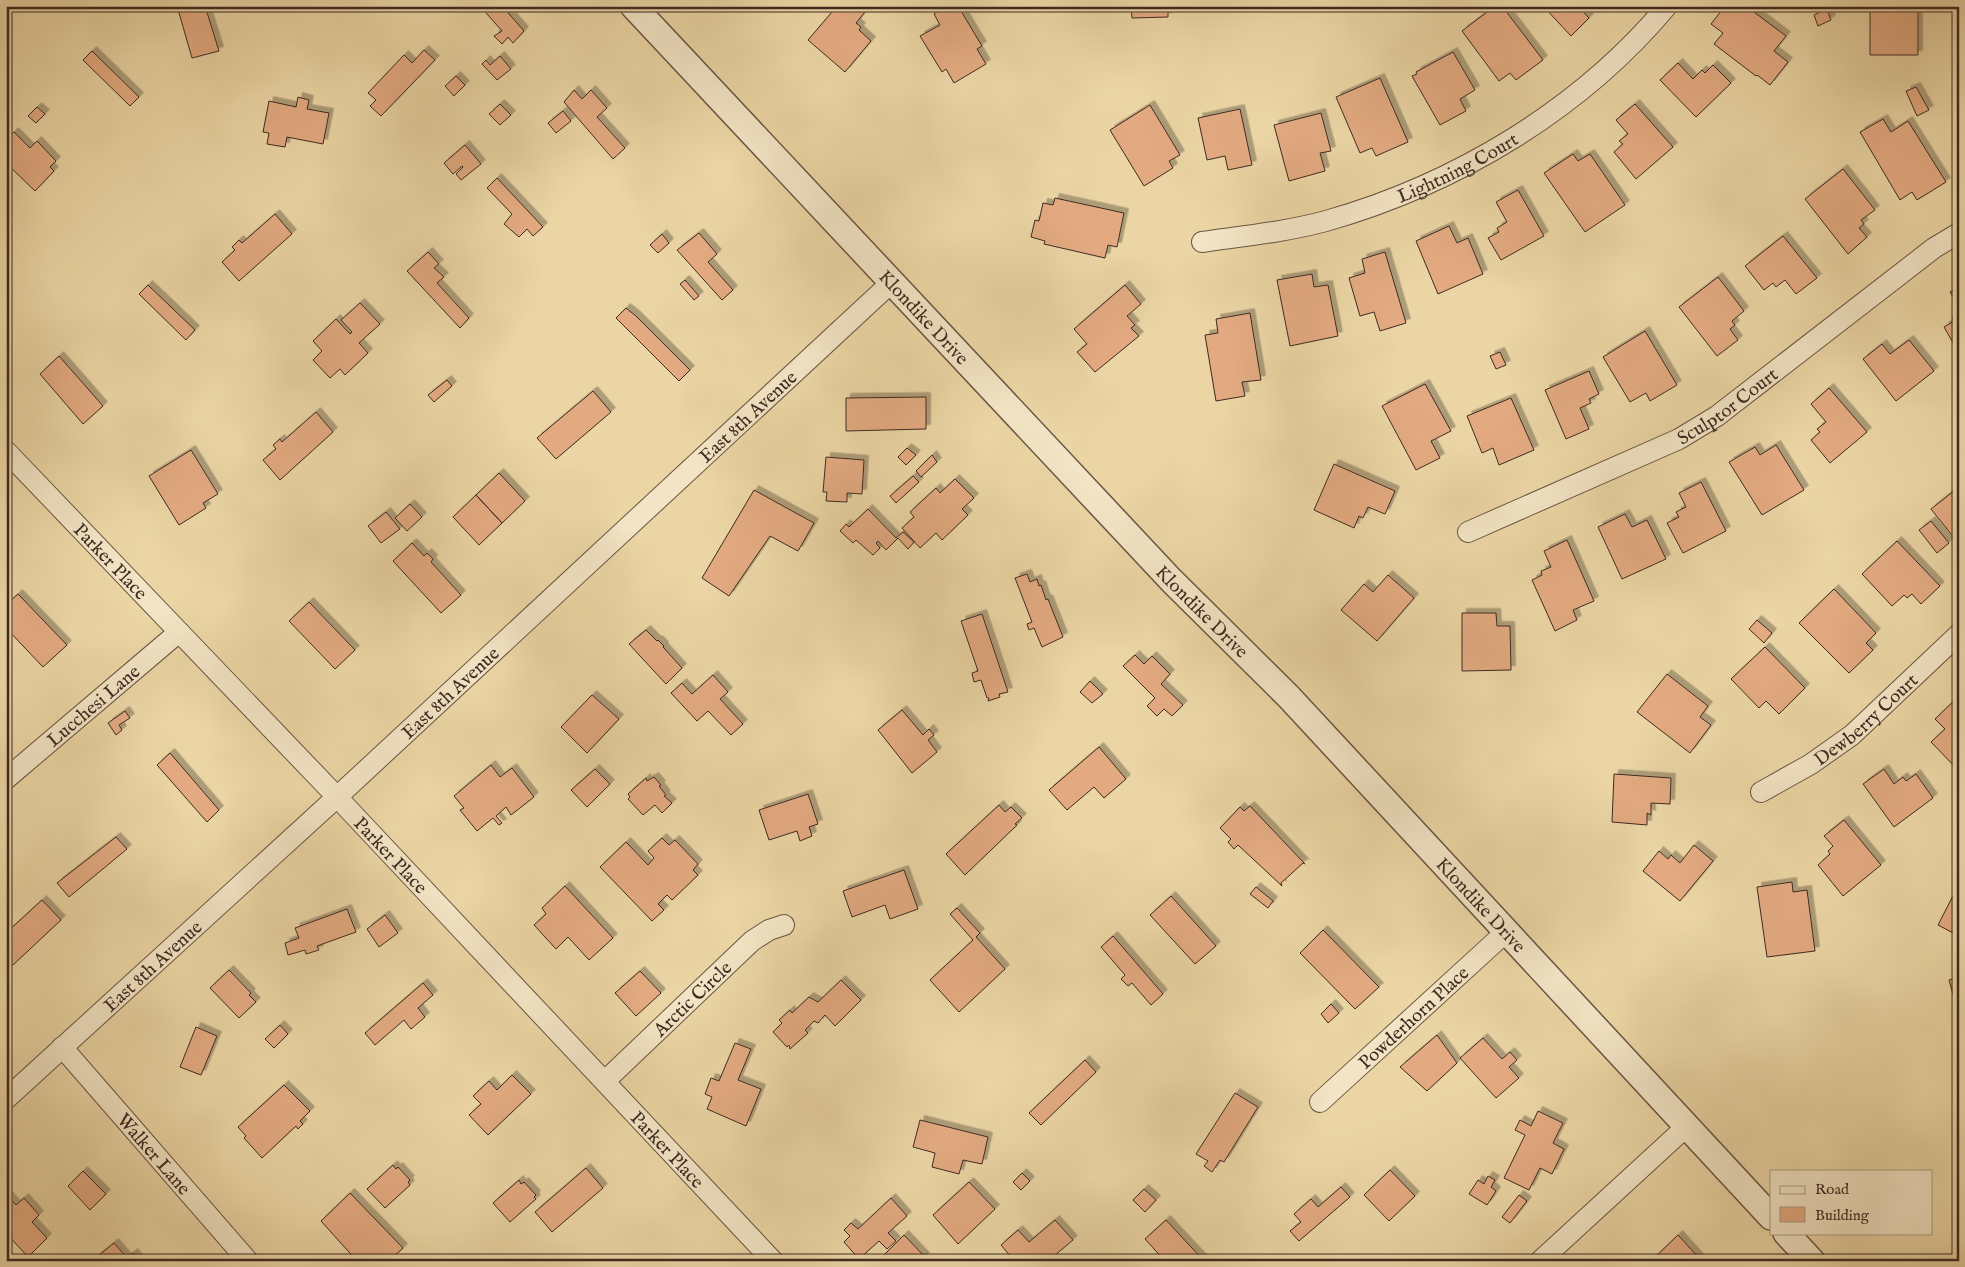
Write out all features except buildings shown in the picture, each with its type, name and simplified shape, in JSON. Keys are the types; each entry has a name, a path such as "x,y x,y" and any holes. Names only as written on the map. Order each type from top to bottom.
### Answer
{"street":[{"name":"Klondike Drive","path":"633,6 1171,580 1289,697 1770,1216"},
{"name":"Lightning Court","path":"1202,242 1273,232 1325,221 1392,199 1450,174 1504,144 1556,110 1608,68 1667,6"},
{"name":"Sculptor Court","path":"1468,532 1678,439 1717,416 1934,248 1959,233"},
{"name":"East 8th Avenue","path":"6,1099 337,796 892,282"},
{"name":"Parker Place","path":"6,451 337,796 773,1261"},
{"name":"Lucchesi Lane","path":"6,780 179,632"},
{"name":"Dewberry Court","path":"1761,792 1811,764 1852,736 1959,634"},
{"name":"Arctic Circle","path":"605,1081 752,941 769,930 784,924"},
{"name":"Powderhorn Place","path":"1320,1102 1507,931"},
{"name":"Walker Lane","path":"62,1047 248,1261"},
{"path":"1540,1261 1687,1126"},
{"path":"1787,1234 1812,1261"}]}
